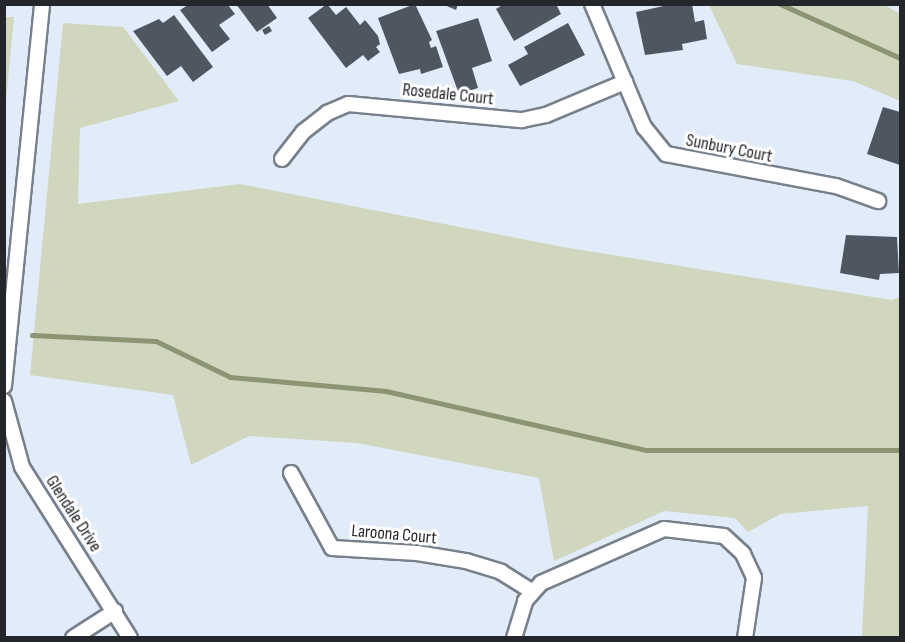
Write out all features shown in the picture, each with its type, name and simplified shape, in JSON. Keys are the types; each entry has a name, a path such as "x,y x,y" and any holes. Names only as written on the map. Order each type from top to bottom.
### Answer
{"street":[{"path":"4,386 42,4"},
{"name":"Sunbury Court","path":"591,4 644,127 666,154 836,186 878,201"},
{"name":"Rosedale Court","path":"282,159 303,132 327,113 348,104 522,120 546,115 625,82"},
{"name":"Glendale Drive","path":"4,401 22,466 130,638"},
{"name":"Laroona Court","path":"291,473 332,548 417,553 466,561 501,572 531,591"},
{"path":"514,638 531,591 541,583 646,534 664,529 712,533 734,543 751,566 754,592 745,638"},
{"path":"73,638 115,611"}],"green space":[{"path":"709,5 885,5 900,14 900,101 853,81 737,64"},
{"path":"4,17 14,17 5,111"},
{"path":"63,23 123,27 179,101 80,128 78,204 240,184 563,247 892,300 900,297 900,637 862,637 868,506 780,514 748,532 735,518 664,511 554,561 539,478 357,443 249,436 191,465 173,395 30,375"}],"building":[{"path":"236,4 267,4 277,18 257,32"},
{"path":"327,4 336,15 346,7 360,25 365,20 378,36 380,44 376,47 380,52 368,61 363,55 346,68 308,18"},
{"path":"415,4 432,40 429,42 431,48 436,46 443,67 421,74 420,69 399,74 378,18"},
{"path":"442,4 458,4 456,10"},
{"path":"504,4 556,4 561,14 514,41 496,9"},
{"path":"673,4 692,4 695,22 704,20 707,39 682,44 683,50 645,55 636,12"},
{"path":"188,5 228,5 235,14 219,25 230,39 212,52 180,10"},
{"path":"174,15 213,67 193,82 181,66 167,76 133,31 159,19 163,23"},
{"path":"478,18 492,61 472,68 478,88 459,94 436,31"},
{"path":"568,23 585,55 520,86 508,65 528,54 524,47"},
{"path":"269,26 272,31 265,35 262,30"},
{"path":"883,107 900,112 900,165 867,154"},
{"path":"846,235 897,237 899,273 880,274 879,280 840,273"}],"waterway":[{"path":"780,4 900,58"},
{"path":"32,335 156,341 230,377 386,391 646,450 900,450"}]}
